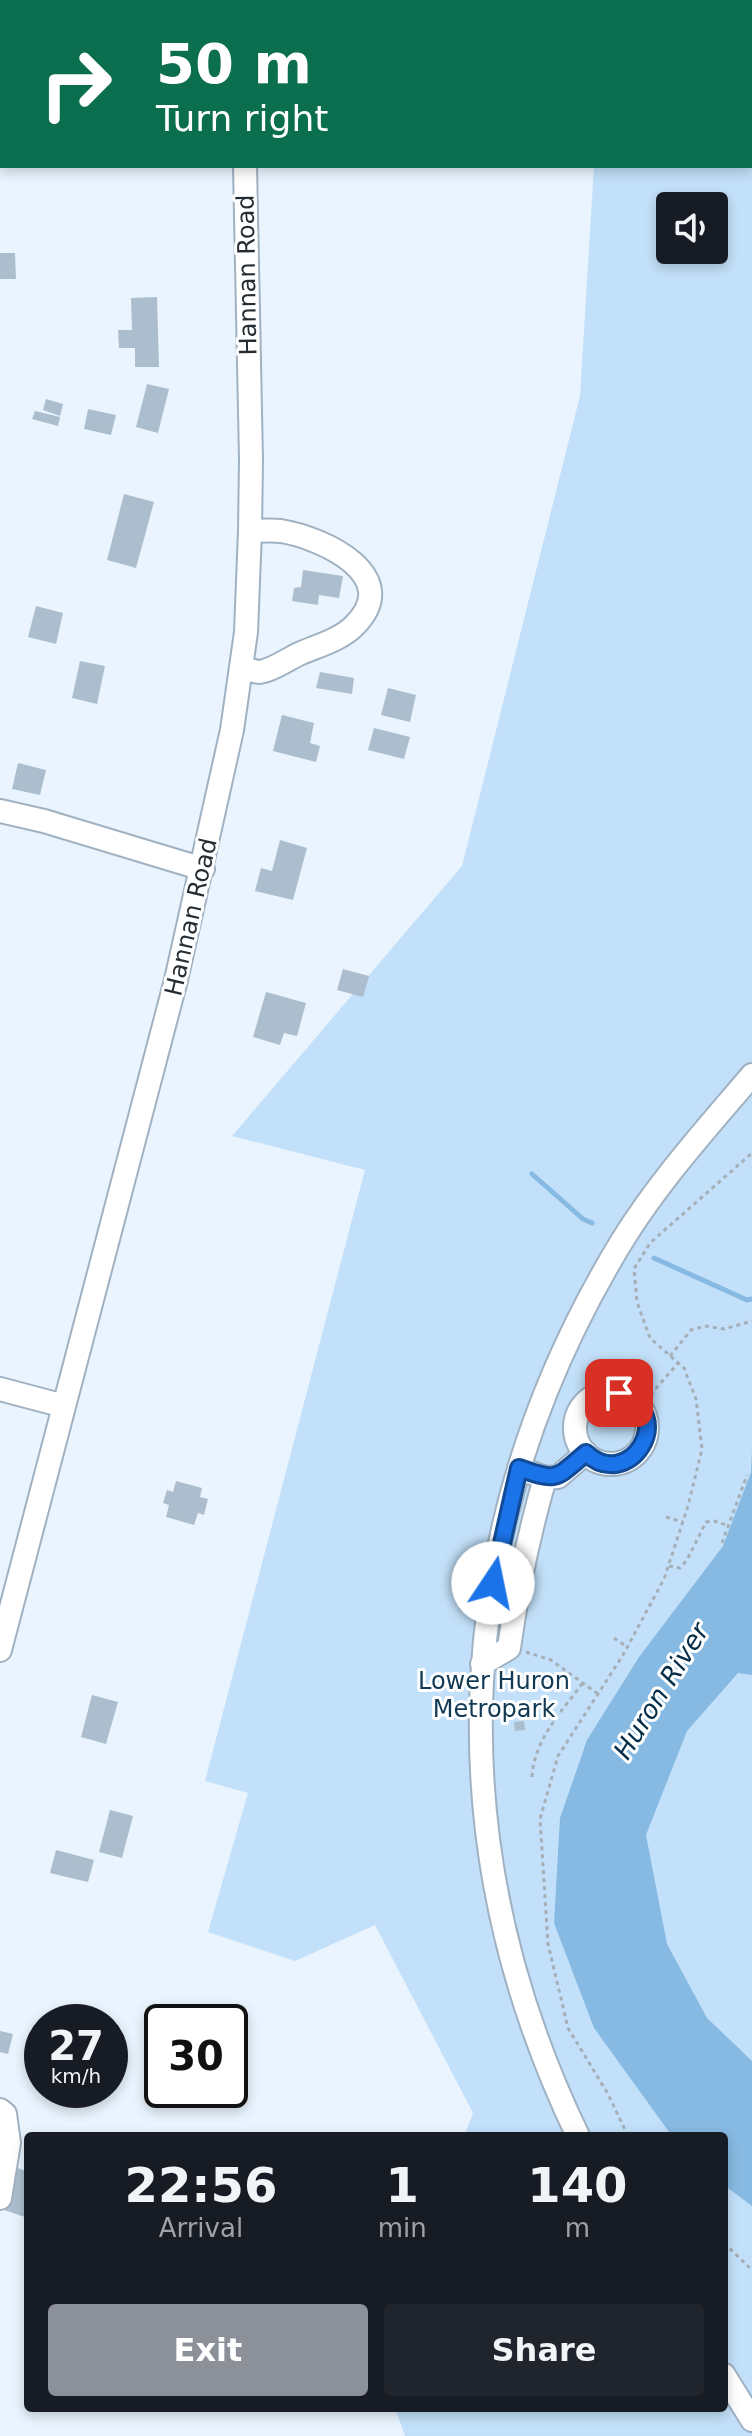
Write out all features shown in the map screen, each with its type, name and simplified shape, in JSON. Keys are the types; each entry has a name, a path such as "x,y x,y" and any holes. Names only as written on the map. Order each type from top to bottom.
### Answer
{"street":[{"name":"Hannan Road","path":"0,1650 176,980 232,730 242,668 250,531 245,168"},
{"path":"242,668 260,672 338,637 354,626 366,608 371,590 367,577 359,567 335,550 308,538 279,531 250,531"},
{"path":"0,811 44,821 203,869"},
{"path":"576,2132 527,2016 503,1930 487,1833 483,1789 482,1664 496,1564 519,1468 542,1399 562,1353 623,1240 682,1159 752,1075"},
{"path":"0,1389 64,1406"},
{"path":"619,1393 630,1397 640,1407 647,1425 647,1436 635,1455 613,1464 601,1462 586,1453 576,1436 576,1424 579,1412 587,1402 597,1395 619,1393"},
{"path":"519,1468 545,1478 558,1477 586,1453"},
{"path":"482,1664 509,1648 517,1588 545,1478"},
{"path":"0,2110 5,2114 9,2143 0,2198"},
{"path":"728,2381 752,2420"}],"path":[{"path":"626,2132 608,2094 568,2028 548,1944 540,1819 558,1756 627,1647 664,1579 702,1449 696,1399 684,1368 650,1338 637,1302 634,1269 650,1243 752,1153"},
{"path":"670,1356 691,1330 705,1326 724,1329 752,1321"},
{"path":"640,1407 678,1363"},
{"path":"722,1543 747,1475"},
{"path":"666,1517 683,1522"},
{"path":"669,1566 680,1568 687,1560 706,1522 729,1526"},
{"path":"614,1638 627,1647"},
{"path":"509,1648 551,1660 598,1694"},
{"path":"532,1777 533,1761 545,1734 582,1684"},
{"path":"728,2247 752,2270"}],"green space":[{"name":"Lower Huron Metropark","path":"594,168 752,168 752,2436 405,2436 396,2412 728,2412 728,2132 466,2132 473,2113 375,1925 295,1961 208,1932 248,1793 205,1781 365,1170 232,1136 462,866 580,396"}],"water":[{"name":"Huron River","path":"752,1450 752,1675 738,1673 687,1731 646,1835 667,1944 707,2018 752,2061 752,2206 728,2188 728,2132 669,2132 594,2028 554,1923 560,1818 587,1740 639,1657 723,1546 751,1472"}],"building":[{"path":"0,253 15,253 16,279 0,279"},
{"path":"157,297 159,367 135,367 135,348 119,348 118,330 132,330 131,298"},
{"path":"147,384 169,389 158,433 136,427"},
{"path":"46,399 63,404 60,416 43,410"},
{"path":"88,409 116,415 111,435 84,429"},
{"path":"35,411 60,417 58,426 32,419"},
{"path":"124,494 154,502 136,568 107,560"},
{"path":"303,570 343,576 339,598 319,595 318,605 292,601 294,588 301,587"},
{"path":"36,606 63,613 56,644 28,637"},
{"path":"80,661 105,666 97,704 72,698"},
{"path":"320,672 354,678 352,694 316,688"},
{"path":"388,688 416,695 410,722 381,715"},
{"path":"282,715 314,723 310,743 320,746 316,762 273,751"},
{"path":"374,728 410,737 404,759 368,750"},
{"path":"18,763 46,770 40,795 12,789"},
{"path":"280,840 307,848 293,900 255,891 261,868 272,871"},
{"path":"343,969 369,976 363,997 337,990"},
{"path":"266,992 306,1003 297,1036 284,1033 280,1045 253,1037"},
{"path":"176,1481 202,1488 200,1497 208,1499 204,1515 198,1513 194,1525 166,1517 169,1505 163,1503 167,1490 173,1492"},
{"path":"92,1695 118,1702 106,1744 81,1737"},
{"path":"524,1721 525,1730 515,1731 514,1722"},
{"path":"110,1810 133,1816 122,1858 99,1852"},
{"path":"56,1850 94,1860 88,1882 50,1873"},
{"path":"0,2031 13,2034 8,2054 0,2052"},
{"path":"18,2168 24,2170 24,2217 4,2210"}],"waterway":[{"path":"532,1174 583,1219 592,1223"},
{"path":"654,1258 747,1300 752,1299"}],"route":[{"path":"493,1583 519,1468 545,1478 558,1477 586,1453 601,1462 613,1464 626,1461 642,1447 647,1436 645,1414 630,1397 619,1393"}]}
